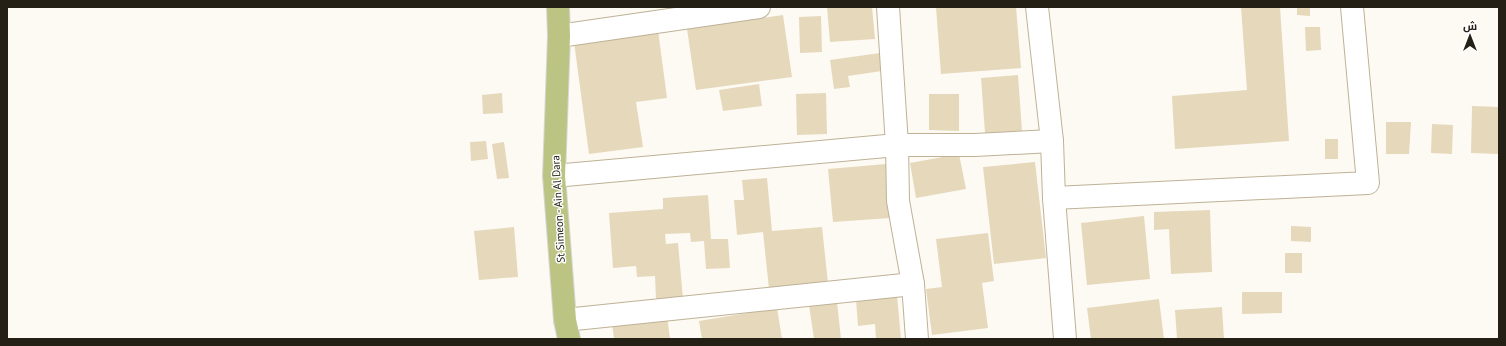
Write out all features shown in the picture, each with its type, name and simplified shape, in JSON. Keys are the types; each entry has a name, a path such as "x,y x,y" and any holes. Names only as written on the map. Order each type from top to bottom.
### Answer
{"main road":[{"name":"St Simeon - Ain Al Dara","path":"558,7 559,36 554,176 567,329"}],"street":[{"path":"559,36 758,7"},
{"path":"888,7 897,145 898,201 913,284 917,339"},
{"path":"1037,7 1052,141 1054,198 1065,339"},
{"path":"1054,198 1368,183 1352,7"},
{"path":"554,176 897,145 975,145 1052,141"},
{"path":"567,329 913,284"}],"building":[{"path":"827,7 872,7 875,39 830,42"},
{"path":"936,7 1016,7 1021,68 941,74"},
{"path":"1241,7 1280,7 1289,141 1175,149 1172,96 1247,90"},
{"path":"1297,7 1310,7 1310,16 1297,15"},
{"path":"783,15 792,77 696,90 687,29"},
{"path":"821,16 822,52 800,53 799,17"},
{"path":"1305,27 1320,27 1321,50 1306,51"},
{"path":"658,30 667,98 636,102 643,147 589,154 574,42"},
{"path":"880,53 882,71 848,76 850,87 834,89 830,60"},
{"path":"1018,75 1022,131 985,133 981,78"},
{"path":"759,84 762,106 723,111 719,90"},
{"path":"502,93 503,113 483,114 482,95"},
{"path":"826,93 827,134 797,135 796,94"},
{"path":"929,94 959,94 959,131 929,130"},
{"path":"1472,106 1499,107 1498,154 1471,153"},
{"path":"1386,122 1411,122 1409,154 1386,154"},
{"path":"1432,124 1453,125 1452,154 1431,153"},
{"path":"1325,139 1338,139 1338,159 1325,159"},
{"path":"486,141 488,159 471,161 470,142"},
{"path":"504,142 509,178 497,179 492,144"},
{"path":"959,154 966,189 916,198 910,163"},
{"path":"1035,162 1046,258 994,264 983,167"},
{"path":"886,164 890,218 833,222 828,169"},
{"path":"767,178 772,231 822,227 828,283 769,289 763,232 737,235 734,200 744,200 742,180"},
{"path":"708,195 711,239 728,239 730,268 706,269 704,241 691,242 690,233 665,234 666,244 678,243 683,299 656,300 655,276 637,277 636,266 613,268 609,213 663,209 663,198"},
{"path":"1210,210 1212,272 1171,274 1169,229 1154,230 1154,212"},
{"path":"1144,216 1150,279 1087,285 1081,223"},
{"path":"1291,226 1311,227 1311,242 1291,241"},
{"path":"514,227 518,277 479,280 474,231"},
{"path":"988,233 994,281 982,283 988,328 932,335 926,289 942,287 936,239"},
{"path":"1285,253 1302,253 1302,273 1285,273"},
{"path":"1242,292 1282,292 1282,313 1242,314"},
{"path":"897,295 901,339 876,339 875,324 858,326 856,299"},
{"path":"1159,299 1164,339 1091,339 1087,308"},
{"path":"837,302 841,339 814,339 809,305"},
{"path":"1222,307 1224,339 1177,339 1175,310"},
{"path":"777,308 782,339 702,339 699,321"},
{"path":"667,315 670,339 614,339 612,323"}]}
